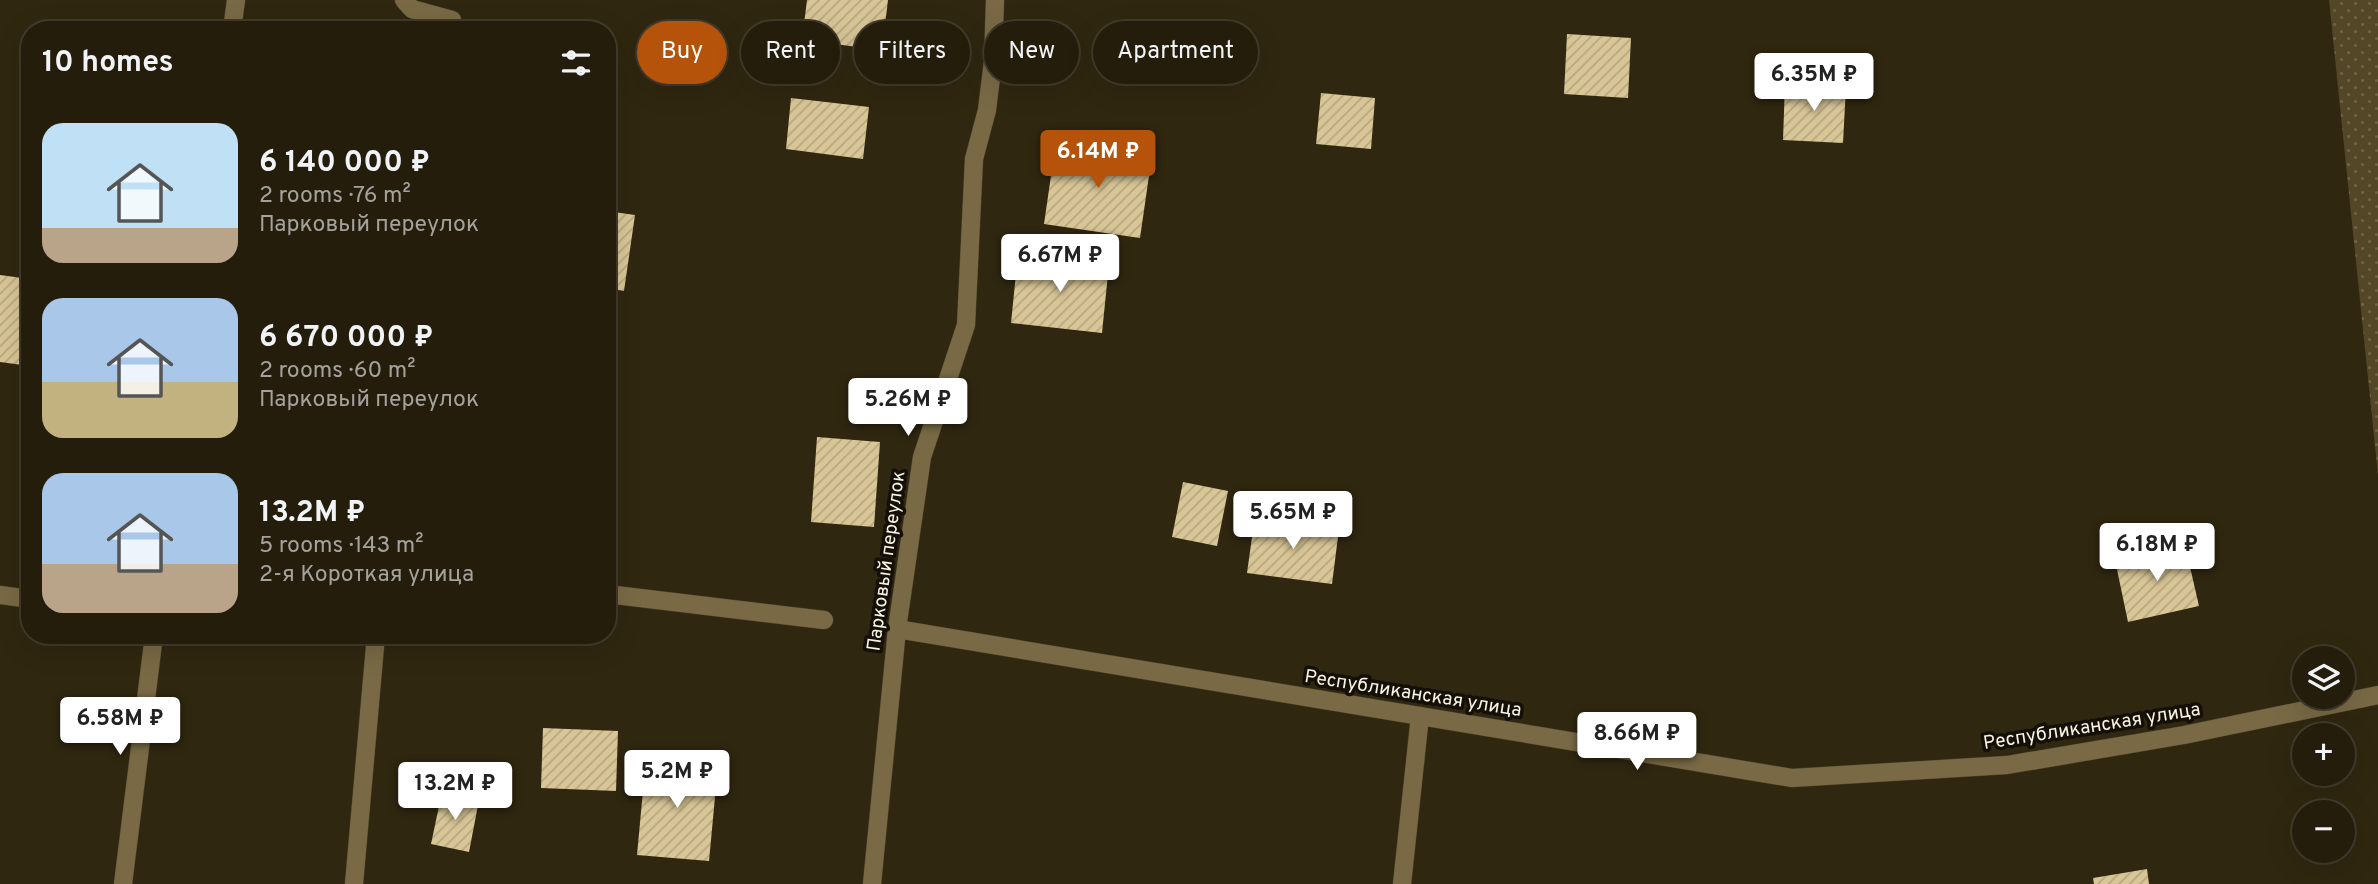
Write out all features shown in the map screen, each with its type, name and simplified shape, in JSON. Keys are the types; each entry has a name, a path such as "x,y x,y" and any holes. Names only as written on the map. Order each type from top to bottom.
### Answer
{"street":[{"path":"233,21 236,0"},
{"path":"404,0 412,9 452,20"},
{"name":"Парковый переулок","path":"872,884 897,629 922,457 966,325 974,159 987,110 993,61 995,0"},
{"path":"0,594 21,598"},
{"path":"616,595 824,620"},
{"name":"Республиканская улица","path":"897,629 1792,778 2007,765 2184,734 2378,695"},
{"path":"123,884 153,644"},
{"path":"354,884 375,644"},
{"path":"1402,884 1420,716"}],"shaded area":[{"path":"2329,0 2378,0 2378,475"}],"building":[{"path":"807,0 888,0 885,21 854,21 854,46 840,45 840,21 804,21"},
{"path":"1567,34 1631,38 1628,98 1564,94"},
{"path":"1785,84 1846,87 1843,143 1783,140"},
{"path":"1321,93 1375,98 1371,149 1316,144"},
{"path":"791,98 869,107 863,159 786,149"},
{"path":"1056,141 1152,155 1140,238 1044,224"},
{"path":"616,212 635,215 624,291 616,290"},
{"path":"1018,254 1109,264 1102,333 1011,323"},
{"path":"0,275 21,278 21,365 0,362"},
{"path":"817,437 880,442 874,527 811,522"},
{"path":"1183,482 1228,491 1217,546 1172,537"},
{"path":"1255,516 1339,529 1332,584 1247,573"},
{"path":"2185,545 2199,606 2128,622 2115,560"},
{"path":"543,728 618,731 616,791 541,788"},
{"path":"646,758 718,765 709,861 637,855"},
{"path":"442,792 479,800 469,852 431,844"},
{"path":"2147,869 2149,884 2094,884 2093,878"}]}
